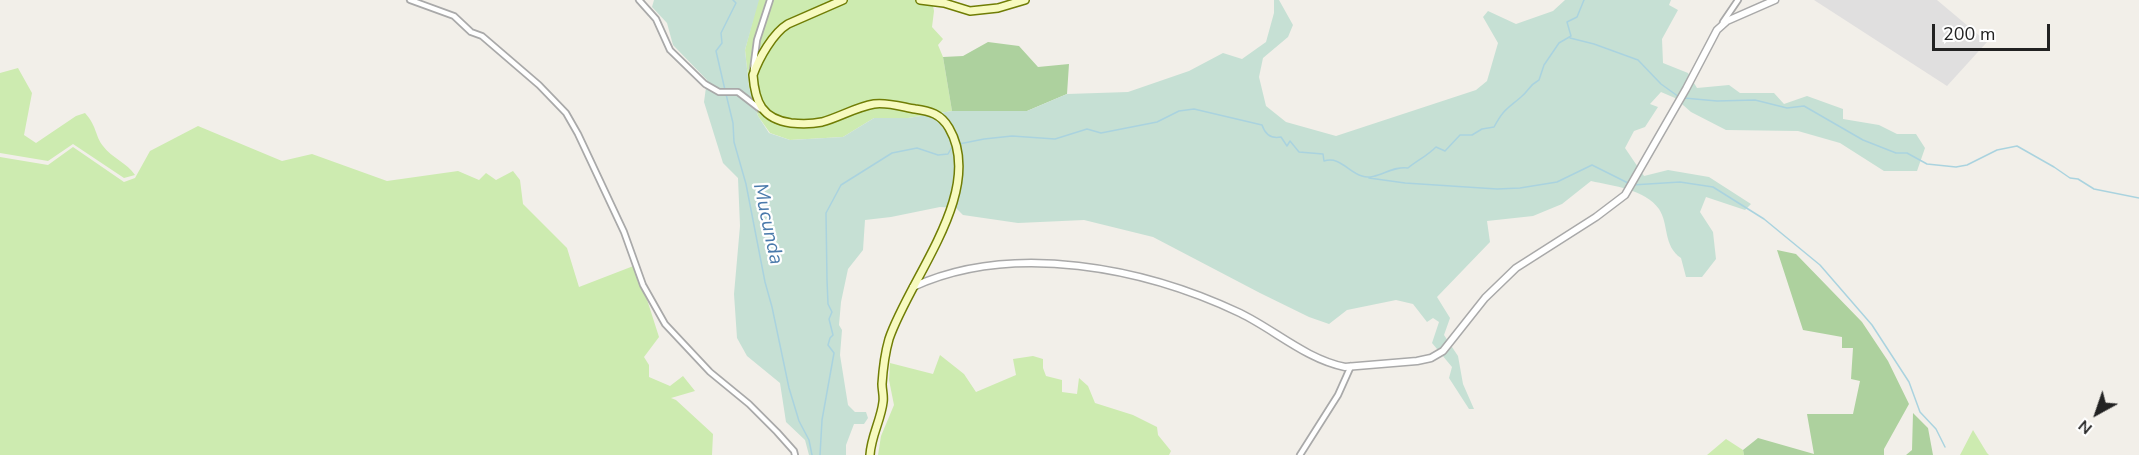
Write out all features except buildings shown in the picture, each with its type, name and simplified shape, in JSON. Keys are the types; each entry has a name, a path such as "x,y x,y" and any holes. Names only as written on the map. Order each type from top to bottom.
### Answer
{"main road":[{"path":"843,0 783,27 762,56 753,75 763,111 771,118 780,121 806,124 876,104 928,111 943,119 957,144 960,157 947,220 913,286 888,342 883,380 883,402 873,434 870,455"},
{"path":"920,0 944,3 972,11 1001,8 1025,0"}],"street":[{"path":"410,0 454,16 471,32 482,36 539,85 566,113 624,232 643,285 665,324 710,372 749,404 777,432 795,455"},
{"path":"639,0 656,19 672,52 705,84 725,92 738,92 763,111"},
{"path":"753,75 757,40 770,0"},
{"path":"913,286 937,276 1012,262 1101,269 1138,276 1197,294 1243,315 1322,360 1335,365 1351,366 1431,358 1443,351 1485,298 1516,268 1539,251 1596,217 1625,195 1722,24 1738,0"},
{"path":"1722,24 1774,0"},
{"path":"1300,455 1338,395 1351,366"}],"shaded area":[{"path":"1814,0 1937,0 1987,42 1947,86"}],"green space":[{"path":"654,0 759,0 745,50 749,87 758,116 769,133 790,140 843,137 874,118 908,118 952,111 1027,111 1067,94 1128,92 1189,71 1223,53 1242,59 1266,42 1274,13 1274,0 1279,0 1293,25 1288,37 1263,58 1259,77 1266,106 1286,122 1336,136 1476,90 1487,81 1498,43 1483,17 1488,11 1516,24 1553,11 1565,0 1671,0 1669,5 1678,10 1662,39 1663,63 1688,73 1697,88 1729,85 1740,93 1774,93 1784,104 1807,96 1843,109 1843,119 1879,125 1897,134 1916,134 1925,148 1917,171 1884,171 1840,143 1798,131 1726,130 1691,112 1675,98 1661,92 1650,104 1658,107 1645,127 1634,131 1625,148 1644,176 1668,170 1709,177 1751,204 1745,210 1706,197 1700,212 1713,232 1716,259 1702,277 1686,277 1681,258 1671,247 1662,215 1653,202 1637,193 1618,187 1591,181 1562,204 1533,216 1487,221 1490,242 1437,297 1450,318 1444,335 1458,356 1463,384 1474,409 1469,409 1449,378 1452,367 1432,343 1439,322 1433,318 1427,322 1413,304 1396,300 1347,310 1329,324 1309,317 1260,293 1153,237 1084,220 1018,223 963,215 956,208 940,207 865,220 863,250 848,269 839,325 842,330 840,355 848,405 855,412 866,412 868,418 864,424 854,424 846,445 846,455 809,455 805,440 786,422 780,383 747,356 737,338 734,294 740,226 738,178 723,163 704,102 707,80 673,45 667,23 652,7"},
{"path":"758,0 932,0 934,11 932,27 943,39 938,45 943,57 952,111 908,118 874,118 843,137 790,140 770,133 758,116 749,87 745,50"},
{"path":"988,42 1019,46 1038,67 1069,64 1067,94 1027,111 996,113 952,111 943,57 963,56"},
{"path":"18,68 32,93 24,135 36,143 76,116 85,113 92,122 103,146 135,175 124,178 73,144 48,161 0,153 0,73"},
{"path":"198,126 282,161 312,154 387,181 458,171 479,180 486,173 496,180 513,171 520,180 523,204 567,248 579,287 636,265 659,337 644,357 649,365 649,377 670,386 683,376 695,391 671,398 713,434 712,455 0,455 0,157 48,165 73,147 124,182 135,178 150,151"},
{"path":"1777,250 1796,254 1862,322 1888,361 1909,404 1884,449 1884,455 1744,455 1743,450 1758,438 1814,454 1807,414 1853,414 1860,381 1851,379 1853,348 1842,348 1842,337 1803,330"},
{"path":"940,355 964,374 976,392 1016,375 1013,359 1033,356 1043,359 1046,376 1062,380 1062,392 1077,394 1079,378 1088,386 1095,403 1133,415 1157,427 1158,435 1171,451 1169,455 878,455 881,436 894,405 889,380 890,363 933,374"},
{"path":"1913,413 1928,428 1933,455 1906,455 1912,450"},
{"path":"1973,430 1987,453 1989,455 1960,455"},
{"path":"1726,439 1743,450 1744,455 1707,455"}],"waterway":[{"name":"Mucunda","path":"725,90 716,51 722,43 721,33 736,3 733,0"},
{"path":"959,144 1012,136 1055,139 1087,129 1101,133 1157,122 1179,111 1194,109 1262,125 1269,135 1281,137 1287,146 1290,141 1299,152 1323,154 1324,161 1339,162 1362,176 1373,176 1408,168 1436,147 1445,151 1460,135 1472,135 1482,129 1494,127 1506,110 1539,80 1544,65 1559,43 1571,36 1567,22 1577,17 1584,0"},
{"path":"1570,38 1638,60 1661,84 1679,97"},
{"name":"Mucunda","path":"726,94 733,123 734,142 746,184 789,388 799,421 809,440 812,455"},
{"path":"1684,98 1717,101 1755,100 1787,108 1804,106 1863,140 1896,153 1907,153 1927,164 1956,167 1967,165 1997,150 2017,146 2070,178 2078,179 2094,189 2139,198"},
{"path":"820,455 822,420 834,353 828,345 833,335 829,319 832,312 828,304 826,213 841,185 892,153 917,148 938,155 948,154 952,147"},
{"path":"1369,178 1405,183 1497,189 1520,188 1557,182 1592,165 1628,183"},
{"path":"1632,185 1680,182 1713,187 1764,219 1820,265 1872,325 1909,382 1920,412 1936,429 1945,447"}]}
